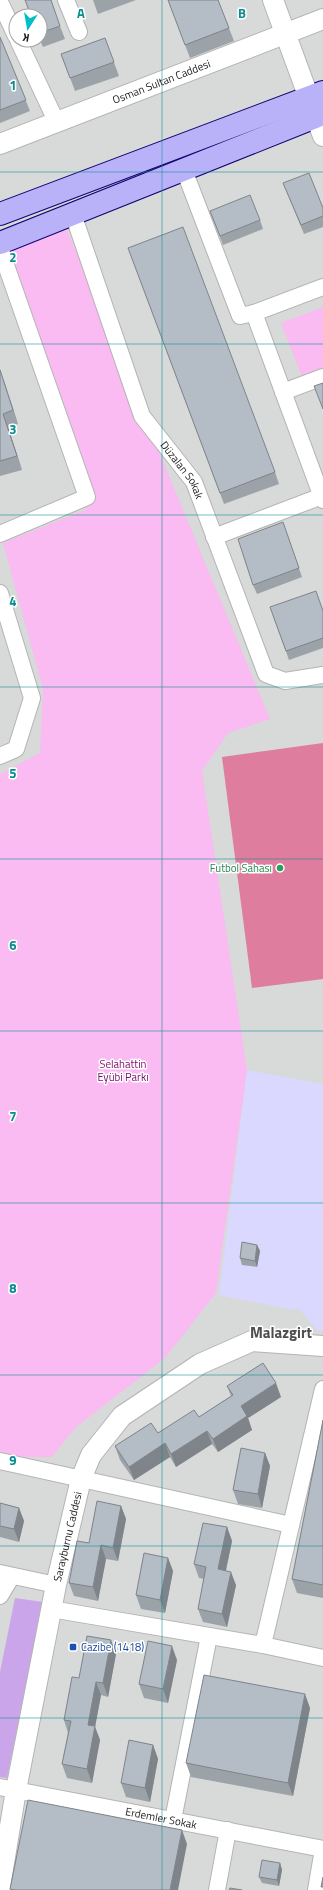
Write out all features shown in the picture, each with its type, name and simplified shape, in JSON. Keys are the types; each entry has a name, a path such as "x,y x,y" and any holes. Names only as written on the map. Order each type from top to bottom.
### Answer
{"main road":[{"path":"0,243 184,170 319,111"},
{"path":"0,214 319,111"}],"street":[{"path":"66,0 79,32"},
{"path":"273,0 285,33 319,111"},
{"path":"0,2 8,19"},
{"name":"Osman Sultan Caddesi","path":"0,144 323,19"},
{"path":"22,48 56,123"},
{"path":"184,170 240,316 254,313 323,287"},
{"name":"Düzalan Sokak","path":"73,214 142,416 194,482 266,674 285,681 323,676"},
{"path":"0,248 6,285 87,497 0,534"},
{"path":"214,537 322,498 254,313"},
{"path":"283,392 323,377"},
{"path":"0,593 32,698 16,749 0,756"},
{"name":"Sarayburnu Caddesi","path":"0,1887 8,1788 81,1479 92,1455 122,1416 200,1364 252,1341 323,1346"},
{"path":"263,1645 323,1389"},
{"path":"0,1461 291,1525"},
{"path":"0,1596 6,1574 56,1585"},
{"path":"51,1609 263,1645 323,1658"},
{"path":"173,1820 209,1636"},
{"name":"Erdemler Sokak","path":"8,1788 323,1849"},
{"path":"217,1890 228,1830"},
{"path":"316,1890 323,1849"}],"shaded area":[{"path":"0,0 323,0 323,1890 0,1890"},
{"name":"Futbol Sahası","path":"323,743 323,979 252,988 222,757"},
{"path":"247,1070 323,1084 323,1331 317,1330 298,1308 294,1310 219,1295"},
{"path":"15,1598 43,1602 7,1778 0,1777 0,1672"}],"green space":[{"name":"Selahattin Eyübi Parkı","path":"66,228 270,719 228,733 202,771 247,1070 216,1293 165,1358 75,1428 52,1457 25,1457 0,1452 0,774 40,753 43,689 3,543 85,510 96,498 10,250"},
{"path":"323,307 323,370 302,377 281,323"}],"building":[{"path":"25,0 51,0 60,26 48,30 48,8 28,8"},
{"path":"168,0 218,0 229,28 185,45"},
{"path":"0,37 26,100 0,110"},
{"path":"105,38 114,62 70,78 61,54"},
{"path":"309,173 323,208 323,216 301,225 283,183"},
{"path":"250,195 260,220 220,236 210,211"},
{"path":"183,227 275,472 220,493 128,248"},
{"path":"0,370 13,410 3,414 17,456 0,461"},
{"path":"323,383 323,409 314,386"},
{"path":"283,522 299,568 253,585 238,539"},
{"path":"316,591 323,611 323,638 286,651 270,607"},
{"path":"242,1242 257,1245 255,1261 240,1258"},
{"path":"263,1363 276,1383 241,1406 247,1416 213,1439 207,1431 171,1454 165,1443 129,1467 115,1446 151,1423 158,1433 194,1410 199,1417 233,1395 227,1386"},
{"path":"323,1420 323,1585 292,1579"},
{"path":"241,1448 265,1453 258,1494 233,1490"},
{"path":"97,1501 121,1506 113,1548 101,1545 93,1587 69,1583 77,1541 89,1543"},
{"path":"0,1503 19,1508 14,1529 0,1526"},
{"path":"203,1523 227,1527 218,1569 231,1572 222,1614 198,1609 206,1567 194,1564"},
{"path":"144,1553 168,1558 160,1600 136,1595"},
{"path":"87,1636 111,1640 103,1683 96,1682 88,1725 95,1726 87,1769 62,1764 71,1721 64,1720 72,1677 79,1678"},
{"path":"148,1641 172,1646 163,1689 139,1684"},
{"path":"204,1675 305,1694 288,1783 186,1763"},
{"path":"129,1740 153,1745 145,1788 121,1783"},
{"path":"28,1800 182,1830 170,1890 10,1889"},
{"path":"262,1860 280,1863 277,1880 259,1877"},
{"path":"230,1888 242,1890 229,1890"}],"place":[{"name":"Futbol Sahası","path":"280,868"},
{"name":"Cazibe (1418)","path":"73,1647"}],"district":[{"name":"Malazgirt","path":"281,1332"}]}
